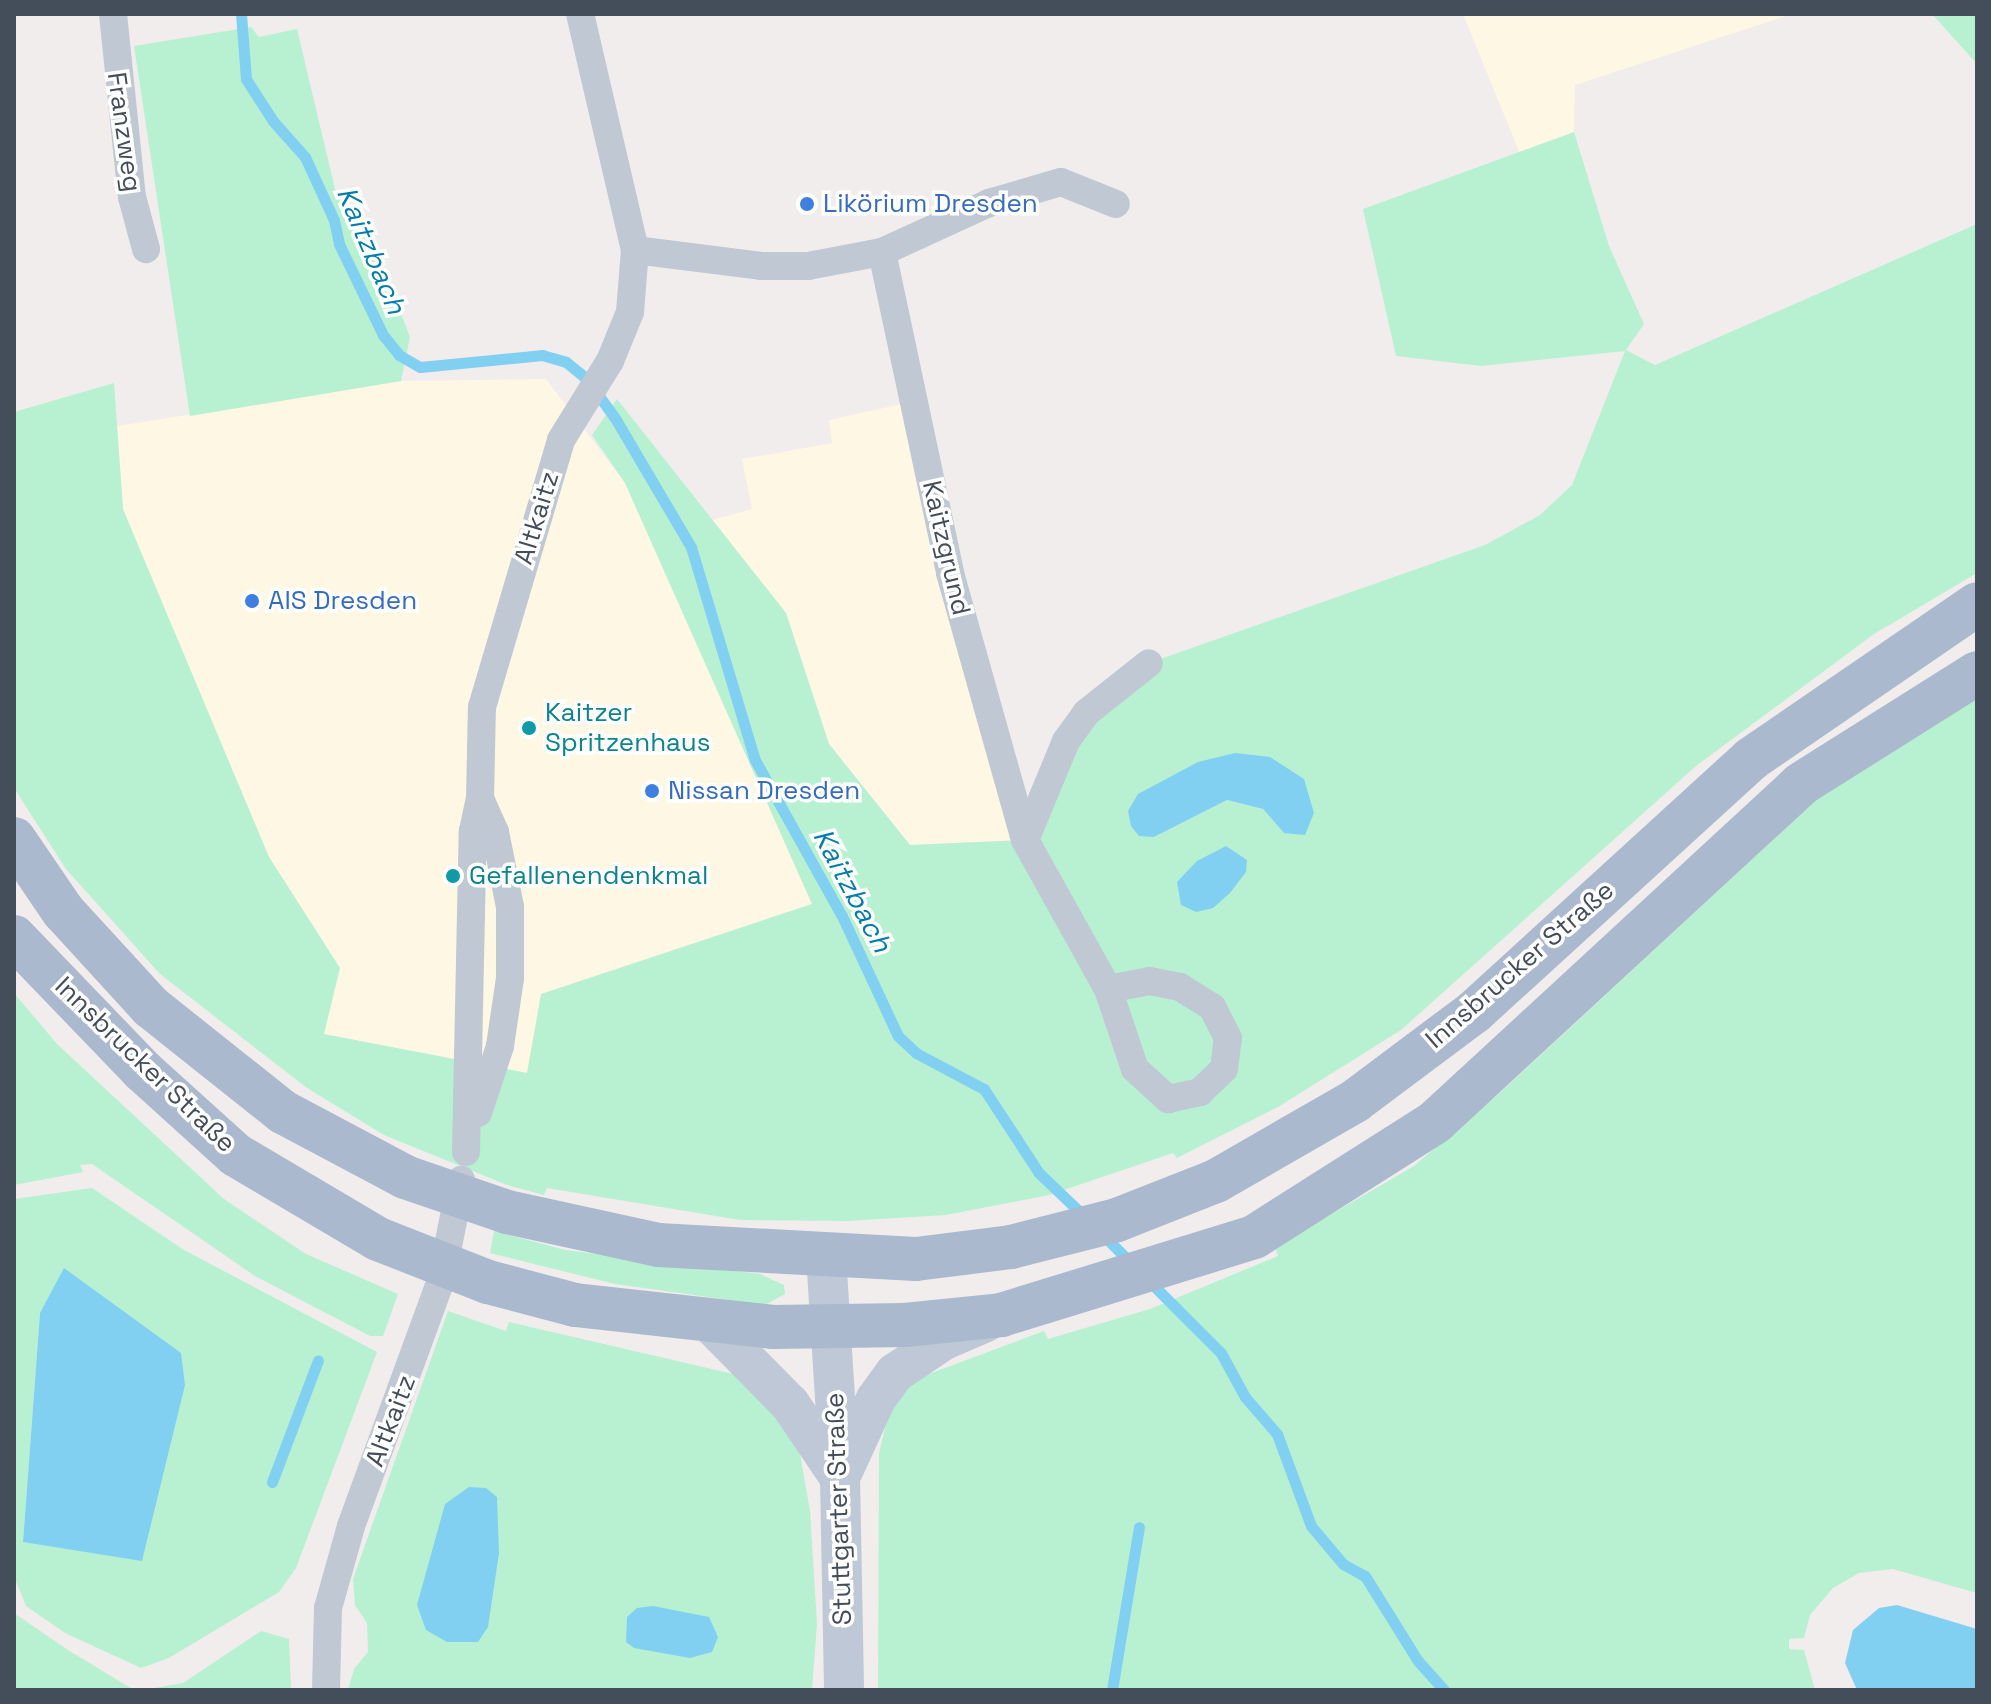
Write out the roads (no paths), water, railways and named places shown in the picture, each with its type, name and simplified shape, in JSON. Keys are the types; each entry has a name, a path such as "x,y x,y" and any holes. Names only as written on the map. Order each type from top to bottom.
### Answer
{"main road":[{"name":"Innsbrucker Straße","path":"14,839 63,911 151,1007 283,1112 405,1177 507,1212 658,1245 916,1259 1011,1247 1117,1220 1216,1181 1355,1101 1474,1012 1751,759 1977,604"},
{"name":"Innsbrucker Straße","path":"14,937 143,1071 236,1155 378,1239 488,1282 575,1305 710,1323 832,1328 1020,1311 1254,1237 1435,1122 1801,784 1977,673"},
{"path":"826,1255 832,1328"},
{"path":"840,1478 876,1399 895,1373 944,1340 1020,1311"},
{"path":"710,1323 790,1404 840,1478"},
{"name":"Stuttgarter Straße","path":"832,1328 840,1478 844,1690"}],"street":[{"name":"Franzweg","path":"113,14 132,197 146,249"},
{"name":"Altkaitz","path":"466,1152 474,947 473,831 480,799 482,707 561,440 580,403 610,361 630,312 635,250 580,14"},
{"path":"635,250 761,266 808,266 882,252 989,203 1061,182 1116,204"},
{"name":"Kaitzgrund","path":"882,252 950,573 1025,840 1108,989 1135,1069 1168,1099 1200,1092 1224,1069 1228,1038 1212,1007 1180,987 1150,981 1108,989"},
{"path":"1025,840 1066,741 1079,722 1149,663"},
{"name":"Altkaitz","path":"326,1690 328,1608 351,1526 442,1277 466,1152 500,1046 510,978 510,907 495,832 480,799"}],"water":[{"path":"1235,753 1270,757 1304,779 1314,813 1305,835 1284,833 1263,809 1227,800 1154,837 1139,836 1131,826 1128,811 1138,794 1198,762"},
{"path":"1226,846 1247,860 1246,872 1230,893 1213,908 1196,912 1181,905 1177,882 1197,861"},
{"path":"64,1268 181,1353 185,1385 142,1561 23,1542 40,1313"},
{"path":"469,1487 486,1488 497,1497 499,1553 488,1627 478,1642 447,1642 426,1630 417,1605 445,1504"},
{"path":"1897,1605 1977,1629 1977,1690 1857,1690 1845,1663 1853,1630 1879,1608"},
{"path":"653,1606 709,1617 718,1637 712,1652 690,1658 634,1648 626,1642 627,1617 637,1608"}],"waterway":[{"name":"Kaitzbach","path":"241,14 246,79 273,121 305,157 334,220 339,244 383,335 399,355 420,367 542,355 566,362 586,378 615,418 691,547 755,760 842,916 898,1036 916,1053 984,1089 1039,1173 1085,1217"},
{"name":"Kaitzbach","path":"1103,1235 1133,1265"},
{"name":"Kaitzbach","path":"1148,1280 1221,1353 1245,1397 1277,1434 1311,1526 1343,1564 1365,1576 1418,1661 1444,1690"},
{"path":"272,1482 318,1360"},
{"path":"1112,1690 1139,1527"}],"place":[{"name":"Likörium Dresden","path":"807,204"},
{"name":"AIS Dresden","path":"252,601"},
{"name":"Kaitzer Spritzenhaus","path":"529,728"},
{"name":"Nissan Dresden","path":"652,791"},
{"name":"Gefallenendenkmal","path":"453,876"}]}
